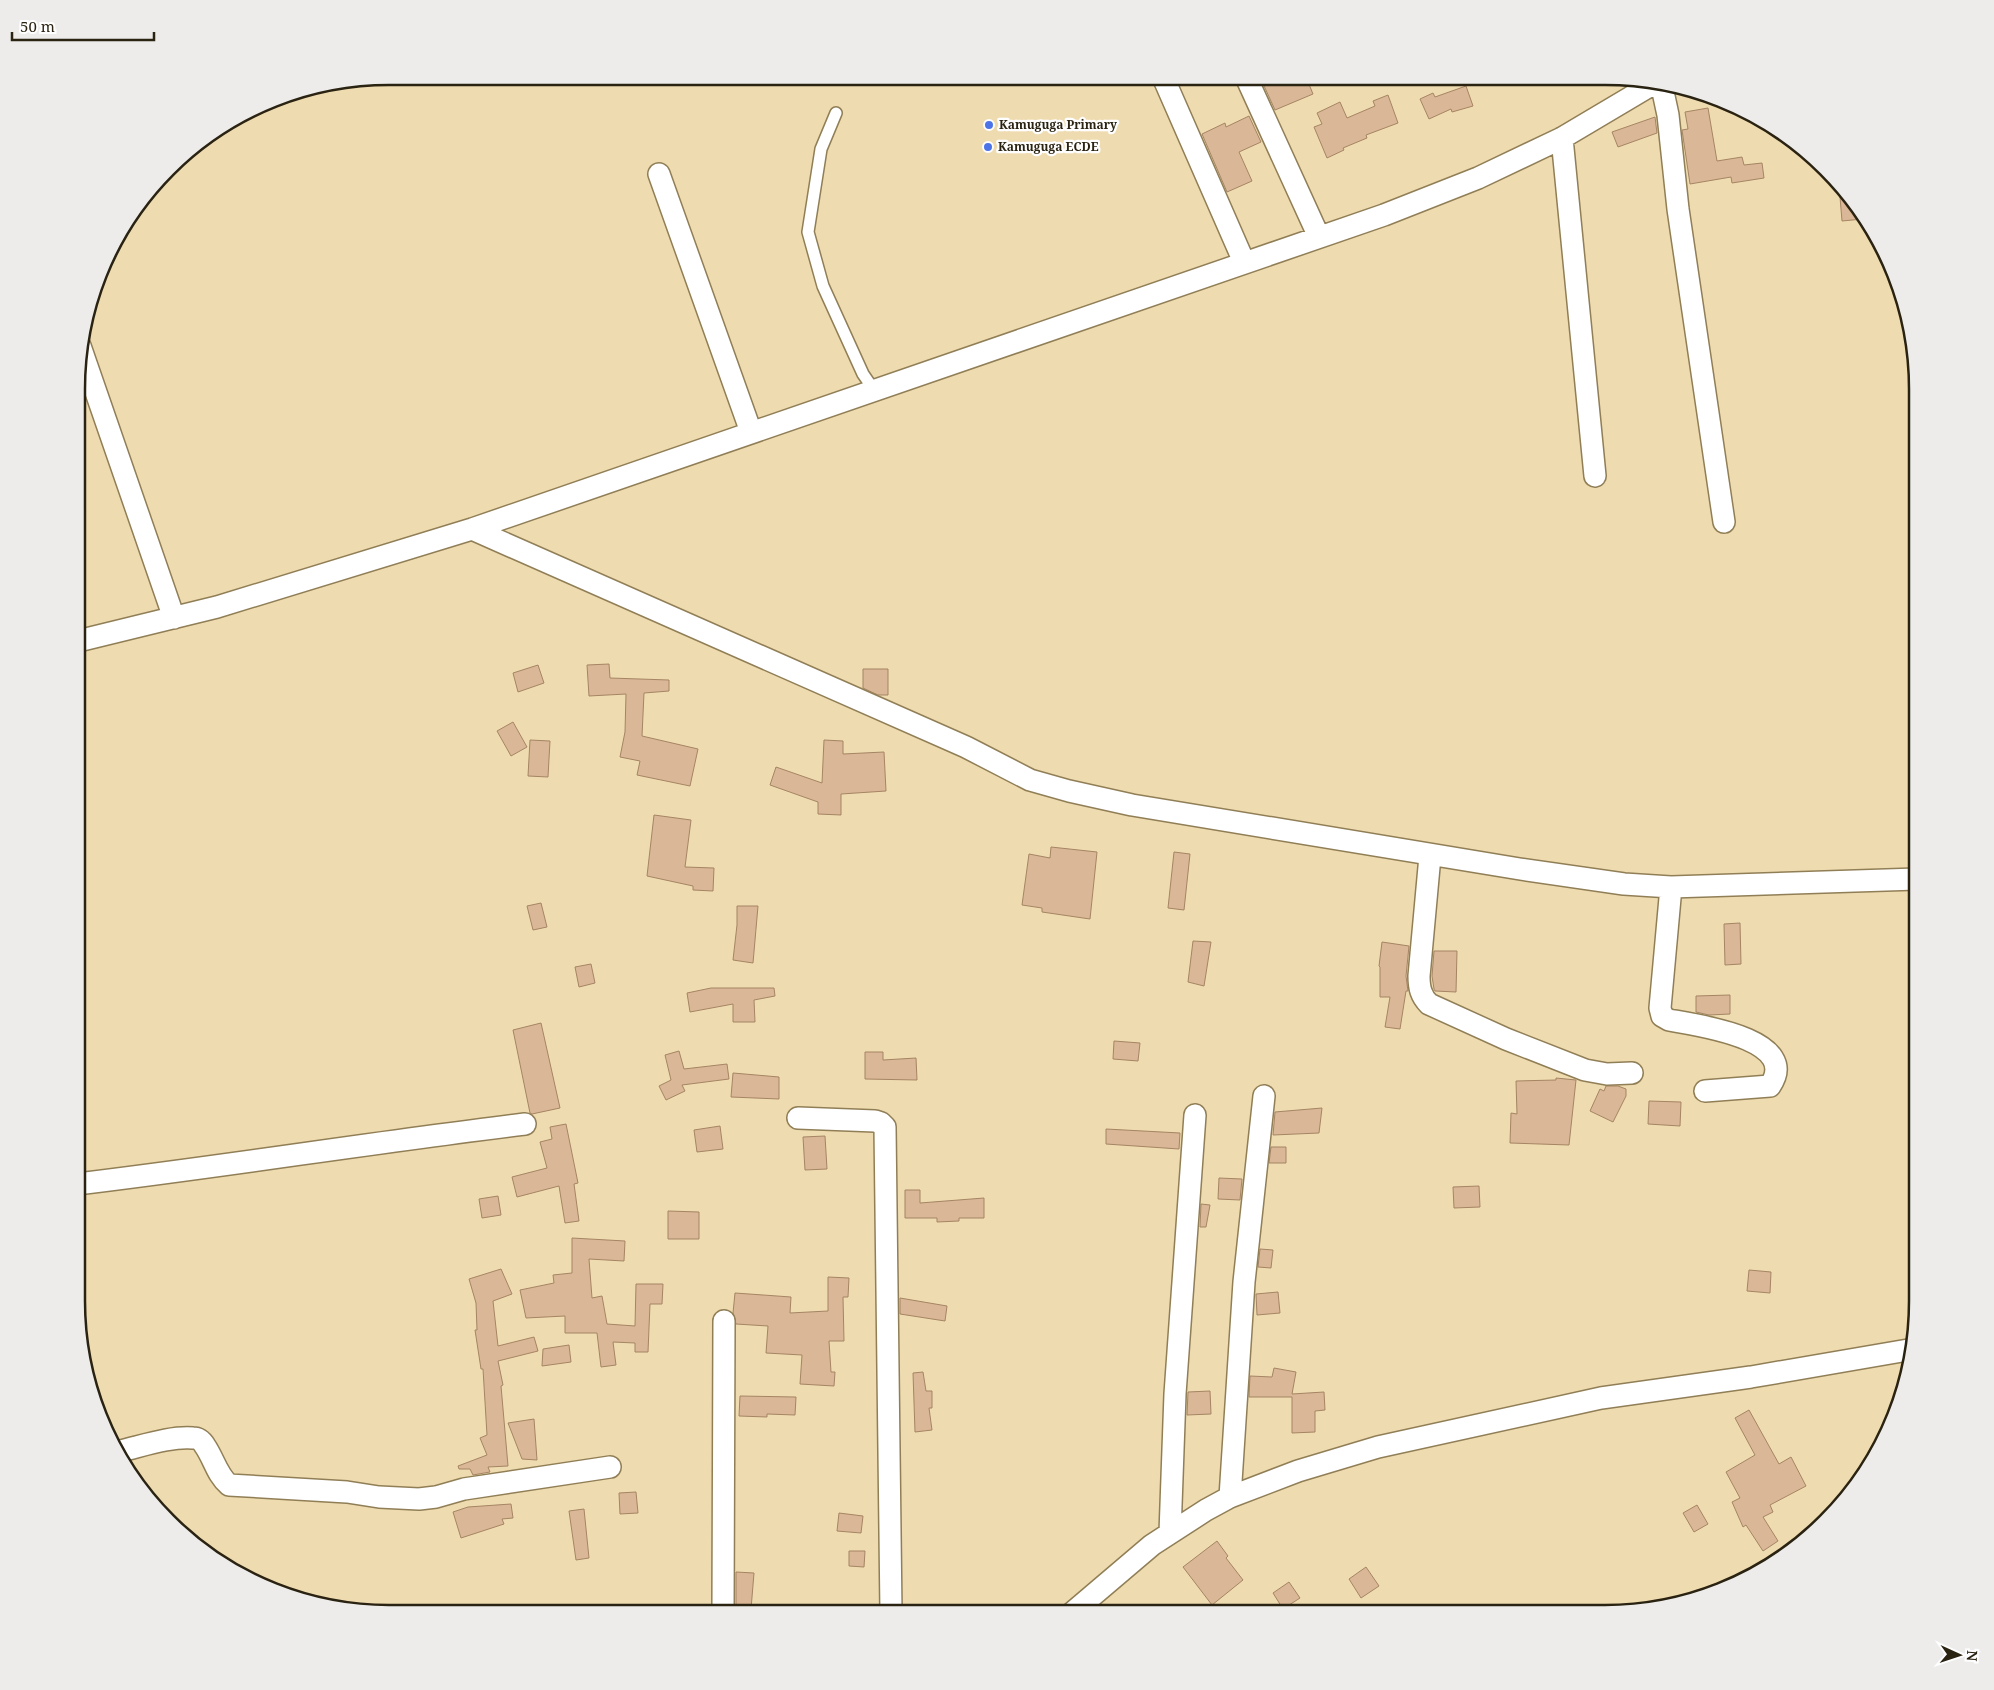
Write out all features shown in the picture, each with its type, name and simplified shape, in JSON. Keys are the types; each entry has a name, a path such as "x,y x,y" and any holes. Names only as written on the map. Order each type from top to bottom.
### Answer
{"street":[{"path":"1167,85 1244,262"},
{"path":"1250,85 1319,237"},
{"path":"85,639 217,607 472,529 1384,215 1478,178 1562,138 1646,88"},
{"path":"1663,91 1668,115 1678,209 1724,522"},
{"path":"1562,138 1595,476"},
{"path":"659,174 751,432"},
{"path":"86,365 174,618"},
{"path":"472,529 966,747 1030,780 1070,791 1132,805 1430,856 1624,884 1671,887 1909,879"},
{"path":"1430,856 1419,976 1419,986 1424,999 1429,1004 1506,1039 1585,1070 1607,1074 1632,1073"},
{"path":"1671,887 1660,1008 1662,1016 1669,1020 1728,1032 1750,1040 1772,1056 1777,1068 1776,1079 1770,1086 1705,1091"},
{"path":"1230,1498 1244,1282 1264,1096"},
{"path":"1170,1533 1175,1394 1195,1115"},
{"path":"798,1118 875,1121 885,1127 890,1605"},
{"path":"85,1183 423,1136 525,1124"},
{"path":"723,1605 724,1321"},
{"path":"1082,1605 1170,1533 1230,1498 1298,1471 1378,1447 1601,1398 1751,1377 1904,1351"},
{"path":"124,1450 178,1439 200,1439 205,1444 223,1481 229,1485 347,1492 379,1497 419,1499 436,1497 464,1489 610,1467"}],"lane":[{"path":"836,112 821,149 808,232 823,286 863,374 874,390"}],"building":[{"path":"1264,85 1309,85 1313,94 1275,110"},
{"path":"1466,86 1473,106 1452,112 1451,109 1429,119 1420,99 1433,93 1435,97"},
{"path":"1388,95 1398,123 1366,135 1367,138 1343,148 1344,150 1327,158 1314,127 1322,124 1317,113 1340,102 1347,118 1375,106 1373,101"},
{"path":"1708,108 1717,161 1742,157 1744,165 1762,163 1764,178 1732,183 1731,177 1690,184 1682,130 1688,129 1685,112"},
{"path":"1249,116 1261,142 1239,152 1252,181 1227,192 1202,134 1225,123 1226,127"},
{"path":"1655,117 1657,133 1618,147 1612,132"},
{"path":"1840,196 1858,220 1842,221"},
{"path":"609,664 610,678 669,680 669,691 644,693 642,736 698,749 690,786 637,775 640,761 620,757 625,732 626,694 589,696 587,665"},
{"path":"538,665 544,683 518,692 513,673"},
{"path":"863,669 888,669 888,695 878,695 863,688"},
{"path":"513,722 527,747 511,756 497,731"},
{"path":"530,740 550,741 548,777 528,776"},
{"path":"824,740 843,741 843,754 884,752 886,791 841,794 841,815 818,814 818,802 770,785 776,767 822,783"},
{"path":"654,815 691,820 685,867 714,868 713,891 693,890 693,886 647,876"},
{"path":"1051,847 1097,852 1090,919 1042,912 1042,908 1022,905 1029,854 1050,858"},
{"path":"1174,852 1190,854 1184,910 1168,908"},
{"path":"541,903 547,927 533,930 527,906"},
{"path":"737,906 758,906 753,963 733,960"},
{"path":"1740,923 1741,964 1725,965 1724,924"},
{"path":"1193,941 1211,942 1204,986 1188,982"},
{"path":"1382,942 1409,946 1406,976 1408,991 1406,991 1400,1029 1385,1027 1390,997 1380,997 1379,966"},
{"path":"1434,951 1457,951 1456,992 1435,991 1432,976"},
{"path":"591,964 595,983 579,987 575,967"},
{"path":"711,988 774,988 775,996 754,1000 755,1022 733,1022 733,1004 690,1012 687,993"},
{"path":"1730,995 1730,1014 1709,1015 1696,1012 1696,996"},
{"path":"541,1023 560,1108 532,1114 530,1113 513,1030"},
{"path":"1114,1041 1140,1043 1138,1061 1113,1059"},
{"path":"679,1051 684,1069 727,1064 729,1079 682,1085 685,1091 666,1100 659,1086 671,1080 665,1055"},
{"path":"865,1052 883,1052 883,1060 916,1058 917,1080 865,1079"},
{"path":"733,1073 779,1077 779,1099 731,1097"},
{"path":"1556,1078 1576,1080 1569,1145 1510,1143 1511,1113 1517,1114 1516,1081 1556,1080"},
{"path":"1606,1086 1618,1086 1626,1089 1626,1096 1613,1122 1590,1111 1600,1089 1604,1091"},
{"path":"1649,1101 1681,1102 1680,1126 1648,1124"},
{"path":"1322,1108 1319,1133 1273,1135 1275,1112"},
{"path":"566,1124 578,1183 574,1184 579,1221 565,1223 559,1186 517,1197 512,1177 547,1168 540,1142 552,1139 550,1127"},
{"path":"720,1126 723,1149 697,1152 694,1130"},
{"path":"1106,1129 1180,1133 1179,1149 1106,1144"},
{"path":"825,1136 827,1169 805,1170 803,1137"},
{"path":"1271,1147 1286,1147 1286,1163 1269,1163"},
{"path":"1219,1178 1242,1179 1240,1200 1218,1199"},
{"path":"1479,1186 1480,1207 1454,1208 1453,1187"},
{"path":"905,1190 920,1190 920,1203 984,1198 984,1218 959,1218 959,1221 937,1222 937,1218 905,1218"},
{"path":"498,1196 501,1215 482,1218 479,1199"},
{"path":"1201,1204 1210,1205 1206,1227 1200,1227"},
{"path":"668,1211 699,1212 699,1239 668,1239"},
{"path":"572,1238 625,1241 624,1261 589,1259 592,1298 602,1296 607,1324 635,1326 636,1284 663,1284 662,1304 650,1304 648,1352 635,1352 635,1343 613,1342 616,1365 601,1367 597,1333 565,1333 565,1316 526,1318 520,1290 554,1283 553,1275 572,1273"},
{"path":"1260,1249 1273,1250 1271,1268 1258,1267"},
{"path":"501,1269 512,1294 493,1301 498,1346 534,1337 538,1351 498,1361 503,1385 501,1386 508,1466 488,1467 490,1472 473,1475 470,1469 459,1469 458,1466 487,1455 480,1438 487,1435 483,1369 481,1369 475,1330 477,1330 476,1303 469,1279"},
{"path":"1749,1270 1771,1272 1770,1293 1747,1291"},
{"path":"828,1277 849,1278 848,1297 843,1297 844,1341 829,1341 831,1372 835,1372 834,1386 800,1384 802,1355 766,1353 768,1326 736,1324 733,1313 735,1293 791,1297 790,1313 828,1311"},
{"path":"1278,1292 1280,1313 1257,1315 1256,1294"},
{"path":"900,1298 947,1306 945,1321 900,1314"},
{"path":"569,1345 571,1362 542,1366 543,1349"},
{"path":"1274,1368 1296,1372 1292,1394 1324,1392 1325,1410 1315,1411 1315,1432 1292,1433 1292,1397 1249,1397 1250,1376 1272,1377"},
{"path":"923,1372 926,1391 932,1391 932,1408 929,1408 932,1430 915,1432 913,1373"},
{"path":"1210,1391 1211,1414 1187,1415 1188,1392"},
{"path":"740,1396 796,1397 795,1415 739,1416"},
{"path":"1749,1410 1779,1464 1791,1457 1806,1486 1770,1505 1773,1512 1763,1517 1778,1541 1763,1551 1746,1525 1743,1527 1732,1502 1740,1498 1726,1472 1755,1455 1735,1418"},
{"path":"534,1419 537,1460 522,1459 508,1423"},
{"path":"636,1492 638,1513 620,1514 619,1493"},
{"path":"511,1504 513,1518 502,1519 504,1524 461,1538 453,1512 468,1507"},
{"path":"1697,1505 1708,1524 1694,1532 1683,1513"},
{"path":"584,1509 589,1558 576,1560 569,1511"},
{"path":"839,1513 863,1516 861,1533 837,1531"},
{"path":"1217,1541 1228,1556 1226,1558 1243,1580 1212,1605 1183,1567"},
{"path":"849,1551 865,1551 864,1567 849,1566"},
{"path":"1366,1567 1379,1586 1361,1598 1349,1579"},
{"path":"736,1572 754,1573 751,1605 736,1605"},
{"path":"1289,1582 1300,1598 1289,1605 1280,1605 1273,1593"}],"place":[{"name":"Kamuguga Primary","path":"989,125"},
{"name":"Kamuguga ECDE","path":"988,147"}]}
